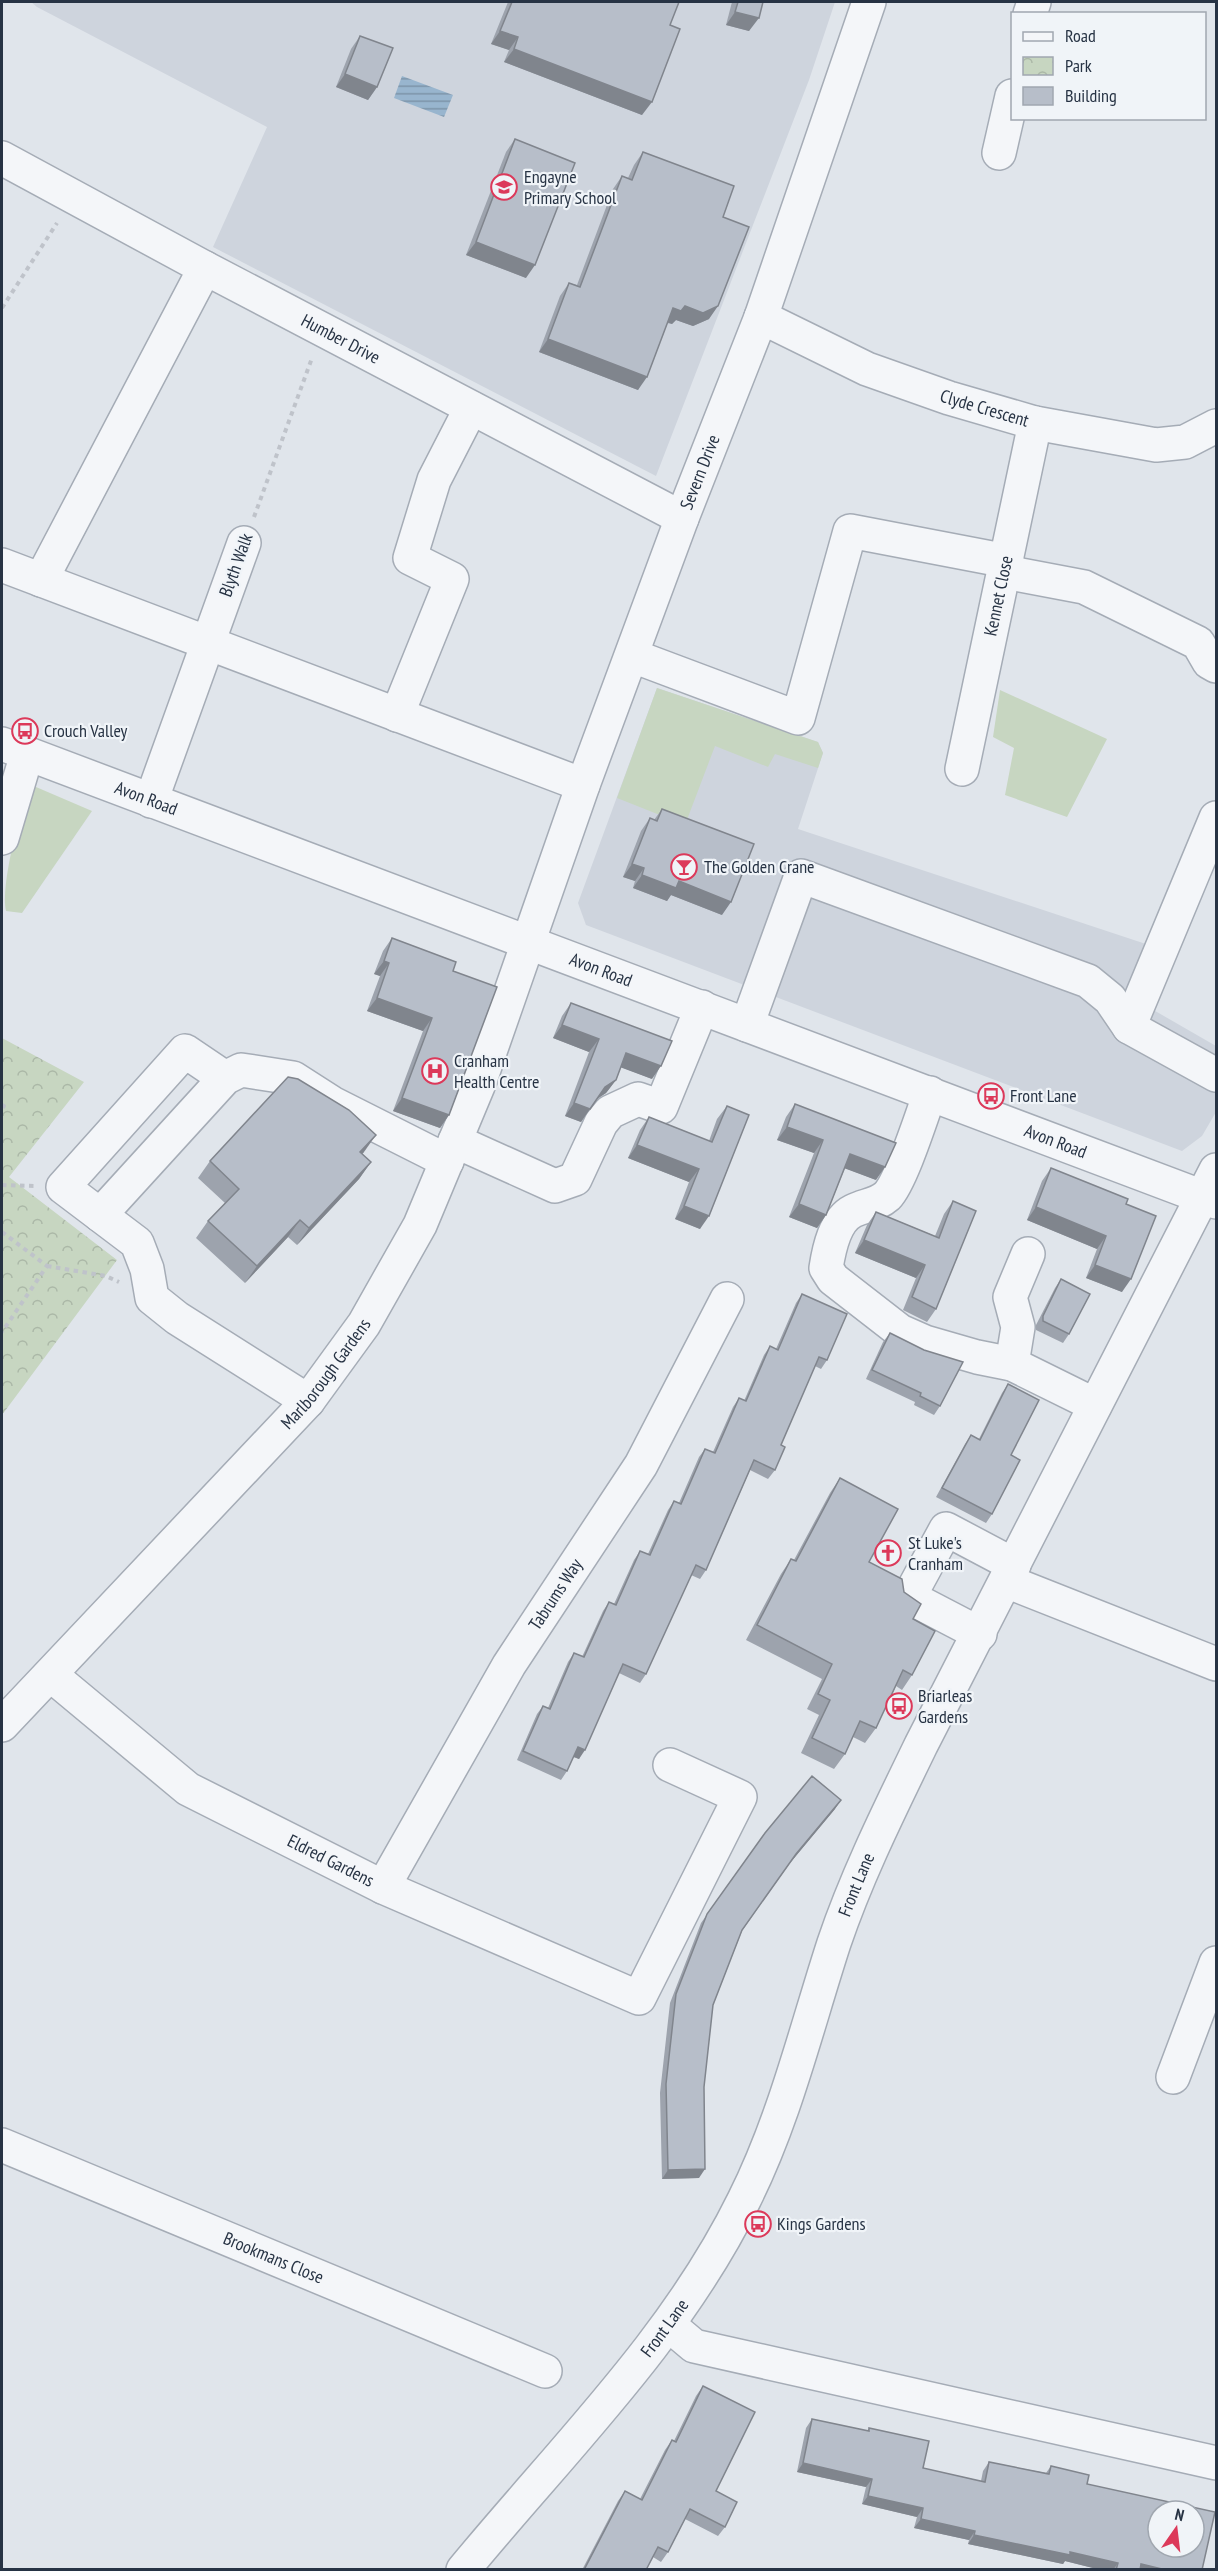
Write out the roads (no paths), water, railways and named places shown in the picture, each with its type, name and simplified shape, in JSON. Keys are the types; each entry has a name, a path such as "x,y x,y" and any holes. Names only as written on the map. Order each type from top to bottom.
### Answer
{"street":[{"name":"Severn Drive","path":"528,942 682,518 761,317 869,2"},
{"path":"999,153 1011,100"},
{"name":"Humber Drive","path":"2,158 322,330 682,518"},
{"path":"41,580 205,268"},
{"name":"Clyde Crescent","path":"761,317 867,369 949,398 1035,423 1156,445 1185,442 1216,426"},
{"path":"397,715 452,579 410,558 434,480 471,408"},
{"name":"Kennet Close","path":"962,769 1035,423"},
{"path":"633,656 798,718 850,531 1006,566 1084,587 1198,643 1209,662 1216,666"},
{"name":"Blyth Walk","path":"151,801 244,543"},
{"path":"2,565 584,785"},
{"path":"2,838 14,749"},
{"name":"Avon Road","path":"14,749 930,1093 1212,1189"},
{"path":"1129,1027 1216,818"},
{"path":"747,1025 801,876 1088,981 1110,999 1129,1027 1216,1075"},
{"name":"Marlborough Gardens","path":"2,1725 51,1676 308,1401 364,1324 420,1225 478,1086 528,942"},
{"path":"100,1215 225,1078 241,1070 293,1078 332,1103 451,1151 555,1186 575,1179 601,1123 610,1112 638,1099 661,1107 702,1007"},
{"path":"225,1078 185,1051 63,1187 137,1243 147,1269 152,1298 177,1318 308,1401"},
{"path":"930,1093 899,1176 888,1195 876,1204 852,1211 840,1223 828,1254 826,1268 833,1279 900,1331 925,1342 1012,1364 1095,1405"},
{"name":"Front Lane","path":"463,2570 669,2325 707,2267 744,2200 775,2131 804,2048 835,1941 878,1836 921,1745 980,1634 1095,1405 1212,1189"},
{"path":"1012,1364 1018,1327 1010,1297 1028,1254"},
{"name":"Tabrums Way","path":"383,1887 509,1665 641,1465 727,1299"},
{"path":"980,1634 909,1597 946,1529 1010,1573 1216,1664"},
{"name":"Eldred Gardens","path":"51,1676 188,1789 383,1887 639,1998 740,1797 670,1765"},
{"path":"1173,2077 1216,1964"},
{"name":"Brookmans Close","path":"2,2145 545,2371"},
{"path":"669,2325 694,2346 1216,2463"}],"water":[{"path":"402,76 453,95 444,117 394,98"}],"place":[{"name":"Engayne Primary School","path":"504,187"},
{"name":"Crouch Valley","path":"25,731"},
{"name":"The Golden Crane","path":"684,867"},
{"name":"Cranham Health Centre","path":"435,1071"},
{"name":"Front Lane","path":"991,1096"},
{"name":"St Luke's Cranham","path":"888,1553"},
{"name":"Briarleas Gardens","path":"899,1706"},
{"name":"Kings Gardens","path":"758,2224"}]}
